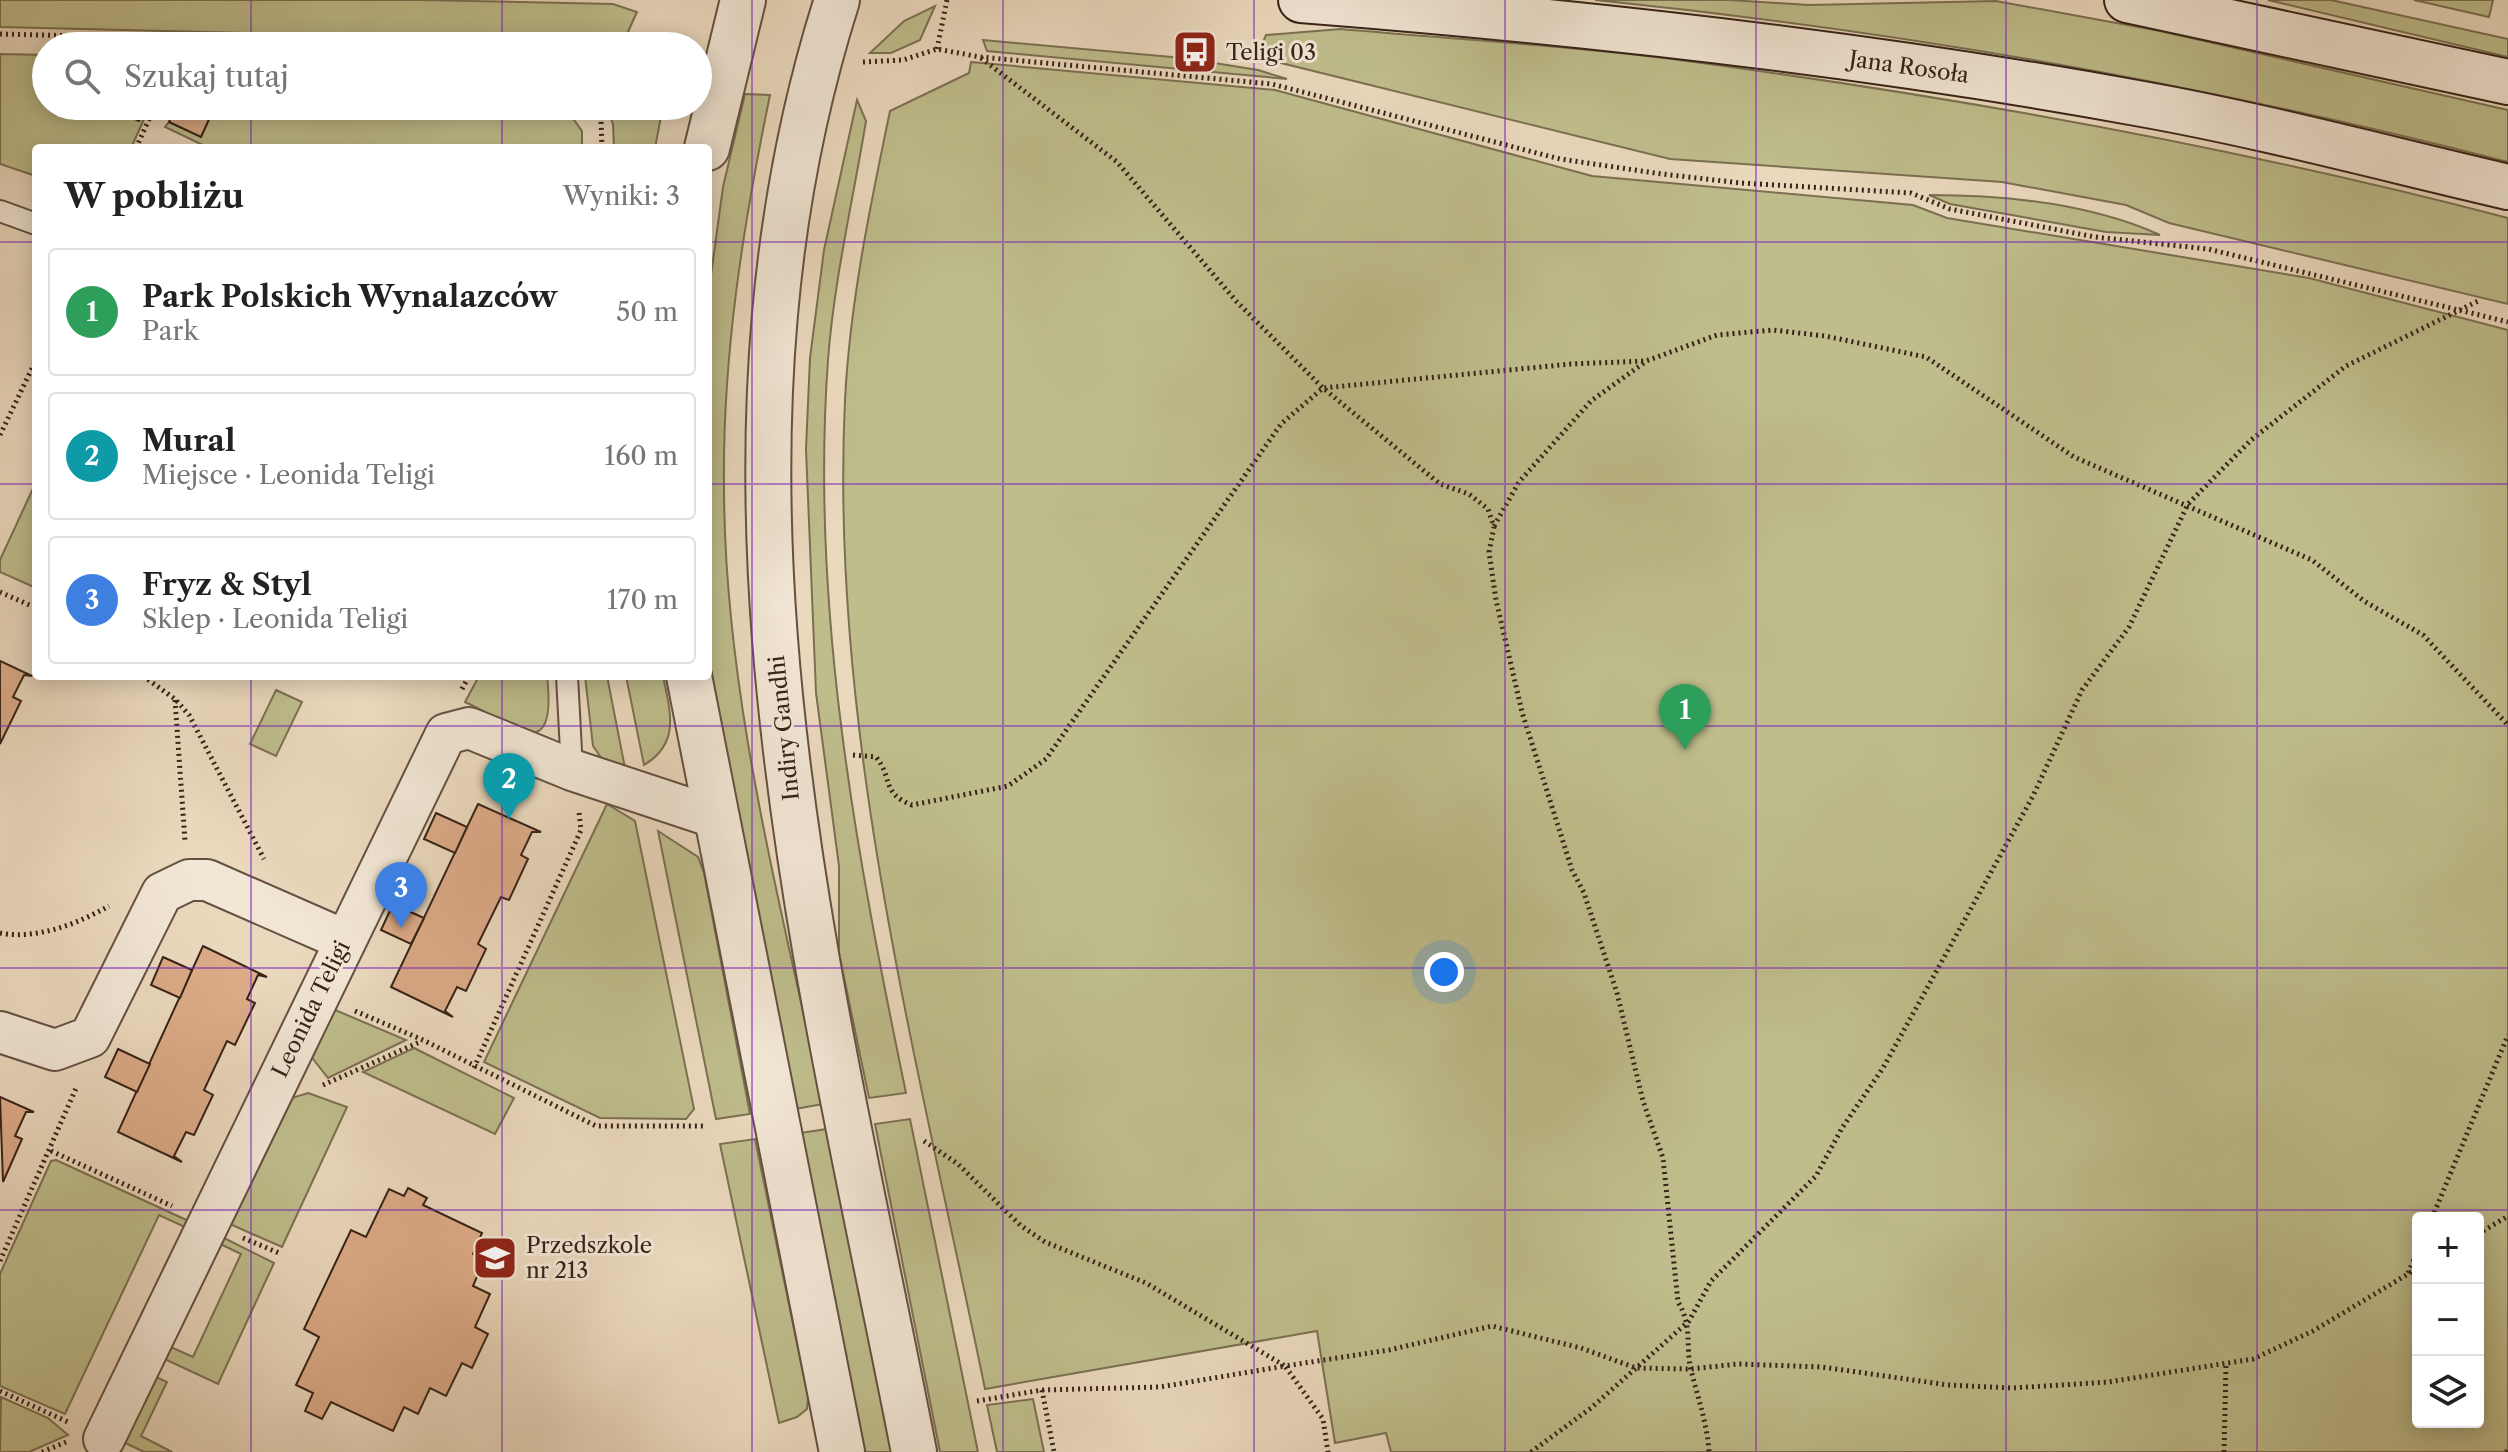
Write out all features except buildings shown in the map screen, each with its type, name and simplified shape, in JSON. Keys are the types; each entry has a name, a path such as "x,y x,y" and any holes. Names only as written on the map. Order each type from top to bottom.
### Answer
{"street":[{"path":"708,144 743,0"},
{"name":"Indiry Gandhi","path":"837,0 813,84 774,312 766,460 769,567 791,799 816,960 914,1452"},
{"name":"Jana Rosoła","path":"1301,0 1725,40 1963,74 2145,104 2508,187"},
{"path":"2127,0 2508,82"},
{"path":"690,680 714,817 842,1452"},
{"name":"Leonida Teligi","path":"104,1439 446,734 469,728 572,770 714,817"},
{"path":"0,1032 45,1049 69,1047 90,1037 169,888 207,880 344,940"}],"lane":[{"path":"0,211 32,223"},
{"path":"567,680 572,770"}],"path":[{"path":"937,49 947,0"},
{"path":"0,34 32,35"},
{"path":"863,62 903,60 937,49 980,57 1272,84 1560,159 1741,183 1911,193 1950,209 2095,237 2208,249 2508,322"},
{"path":"980,57 1117,162 1237,302 1323,388 1440,484 1469,494 1488,509 1494,527"},
{"path":"138,144 149,120"},
{"path":"601,120 602,144"},
{"path":"1531,1452 1591,1408 1689,1321 1711,1281 1816,1176 1842,1128 1883,1068 2033,796 2082,690 2129,627 2188,504 2251,440 2346,366 2478,301"},
{"path":"1709,1452 1707,1429 1691,1369 1689,1321 1678,1302 1663,1158 1643,1101 1617,993 1584,893 1572,870 1522,712 1489,552 1494,527 1519,482 1591,401 1646,361 1717,335 1773,330 1825,336 1926,357 2074,457 2312,560 2364,601 2423,635 2508,725"},
{"path":"853,755 876,757 887,786 897,799 912,805 1008,786 1046,759 1281,424 1323,388 1571,364 1646,361"},
{"path":"0,435 32,368"},
{"path":"0,592 32,606"},
{"path":"149,680 175,699 189,715 282,894 285,916"},
{"path":"0,933 18,937 82,922 115,903 169,888 186,848 175,699"},
{"path":"474,1068 581,830 572,770"},
{"path":"317,995 423,1040 596,1126 705,1126"},
{"path":"2434,1212 2508,1035"},
{"path":"323,1085 423,1040"},
{"path":"0,1261 51,1151 77,1085 69,1047"},
{"path":"924,1141 958,1164 1020,1225 1045,1242 1146,1283 1285,1366 1323,1419 1328,1452"},
{"path":"51,1151 279,1253"},
{"path":"2484,1230 2508,1216"},
{"path":"2408,1274 2412,1264"},
{"path":"977,1401 1042,1390 1160,1387 1389,1350 1492,1326 1581,1348 1636,1368 1691,1369 1738,1364 1822,1367 1948,1385 2012,1388 2108,1382 2253,1359 2313,1331 2412,1272"},
{"path":"2224,1452 2226,1364"},
{"path":"1042,1390 1054,1452"},
{"path":"0,1391 104,1439"}],"shaded area":[{"path":"0,0 421,0 613,4 637,12 628,32 205,32 0,27"},
{"path":"1595,0 1729,0 1809,5 1996,1 2160,31 2508,110 2508,162 2283,109 2055,64 1826,28"},
{"path":"2268,0 2331,0 2508,39 2508,57"},
{"path":"2414,0 2493,0 2489,17"},
{"path":"935,6 920,40 891,53 870,53 904,21"},
{"path":"1341,29 1631,54 1882,89 2092,125 2405,192 2508,218 2508,304 2169,223 2126,205 2002,182 1670,159 1281,63 1268,56 1263,42 1266,35"},
{"path":"983,40 1183,58 1258,70 1287,79 987,51"},
{"path":"0,54 32,55 32,120 144,120 133,144 32,144 32,175 0,164"},
{"path":"971,62 1275,90 1592,176 1913,205 1947,218 2309,278 2508,330 2508,1452 1391,1452 1386,1433 1335,1443 1317,1331 985,1389 907,1022 884,898 865,774 851,649 844,525 845,400 856,291 890,111 969,73"},
{"path":"745,94 770,95 736,292 727,391 724,491 727,569 745,723 773,876 823,1104 795,1109 712,676 712,268 723,187"},
{"path":"857,100 866,121 831,330 824,453 832,637 842,729 870,912 906,1093 869,1098 839,953 839,866 816,693 806,449 810,358 824,250"},
{"path":"209,120 574,120 582,131 582,144 201,144 165,127 169,122 201,137"},
{"path":"611,120 660,120 656,144 614,144"},
{"path":"1929,195 2017,199 2076,208 2160,235 2106,232 1950,204"},
{"path":"32,491 32,586 0,572 0,560"},
{"path":"477,680 547,680 549,705 545,723 538,731 514,728 465,702"},
{"path":"585,680 608,680 625,768 602,759 593,746"},
{"path":"627,680 664,680 670,714 668,736 664,747 644,765"},
{"path":"276,690 302,702 276,756 250,744"},
{"path":"607,804 635,821 694,1109 686,1119 600,1118 484,1062"},
{"path":"658,831 698,857 704,873 750,1114 716,1119"},
{"path":"328,1007 406,1040 328,1078 310,1055"},
{"path":"414,1048 514,1098 495,1134 363,1072"},
{"path":"308,1093 347,1107 282,1247 223,1221 285,1100"},
{"path":"910,1119 978,1452 940,1452 875,1124"},
{"path":"827,1129 893,1452 865,1452 800,1133"},
{"path":"755,1139 808,1397 807,1409 797,1417 779,1423 720,1144"},
{"path":"56,1160 193,1223 189,1229 159,1215 65,1414 0,1386 0,1274 51,1161"},
{"path":"216,1234 274,1263 218,1384 158,1356 164,1344 193,1357 241,1254 214,1241"},
{"path":"149,1374 167,1382 141,1436 172,1452 144,1452 117,1439"},
{"path":"1,1397 48,1418 68,1435 29,1452 0,1452"},
{"path":"1033,1399 1044,1452 997,1452 987,1405"}],"place":[{"name":"Teligi 03","path":"1195,52"},
{"name":"Park Polskich Wynalazców","path":"1685,750"},
{"name":"Mural","path":"509,819"},
{"name":"Fryz & Styl","path":"401,928"},
{"name":"Przedszkole nr 213","path":"495,1258"}]}
